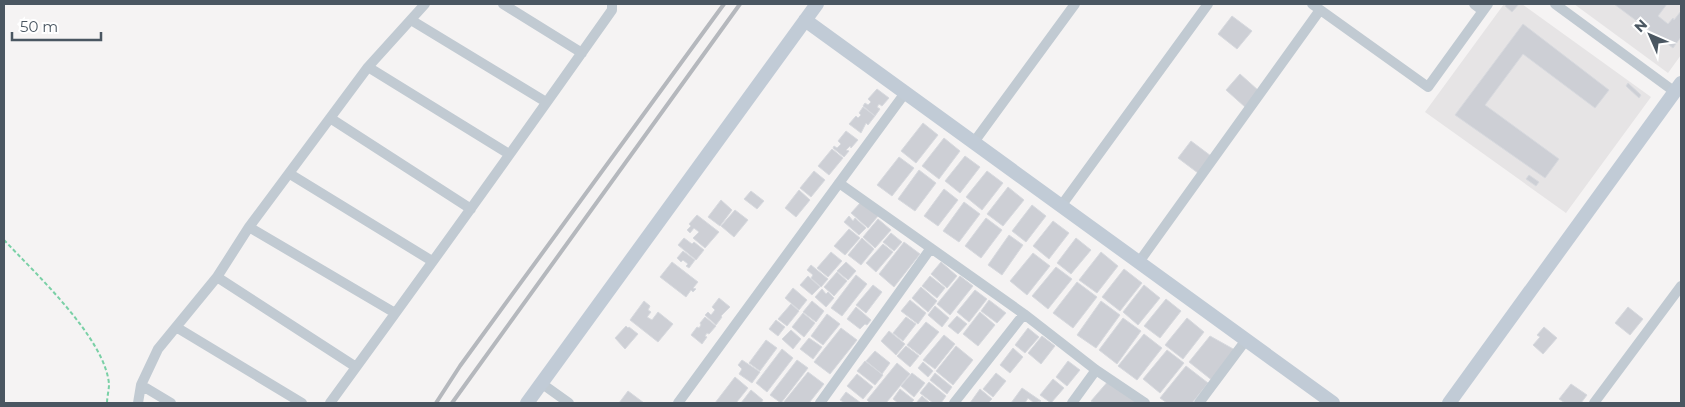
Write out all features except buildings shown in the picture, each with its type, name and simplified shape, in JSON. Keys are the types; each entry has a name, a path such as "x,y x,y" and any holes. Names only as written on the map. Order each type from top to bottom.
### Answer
{"street":[{"path":"138,403 141,386 158,349 217,277 249,227 368,67 425,4"},
{"path":"503,4 582,53"},
{"path":"330,403 582,53 612,10 612,4"},
{"path":"527,403 817,4"},
{"path":"974,142 1075,4"},
{"path":"1061,206 1208,4"},
{"path":"1139,262 1316,7 1428,87 1486,7 1474,4"},
{"path":"1449,403 1678,87 1555,4"},
{"path":"411,20 546,102"},
{"path":"805,20 1333,403"},
{"path":"368,67 509,154"},
{"path":"678,403 906,93"},
{"path":"330,118 471,209"},
{"path":"290,174 432,261"},
{"path":"840,183 1024,314 1096,370 1145,403"},
{"path":"249,227 395,313"},
{"path":"820,403 931,248"},
{"path":"217,277 356,368"},
{"path":"1594,403 1681,286"},
{"path":"954,403 1024,314"},
{"path":"176,327 302,403"},
{"path":"1199,403 1246,340"},
{"path":"1072,403 1096,370"},
{"path":"541,383 569,403"},
{"path":"141,386 171,403"}],"path":[{"path":"4,240 55,294 93,342 109,384 107,403"}],"shaded area":[{"path":"1504,4 1522,4 1651,97 1566,213 1425,112"},
{"path":"1574,4 1681,4 1681,55 1668,73"}],"railway":[{"path":"436,403 460,366 724,4"},
{"path":"452,403 740,4"}]}
